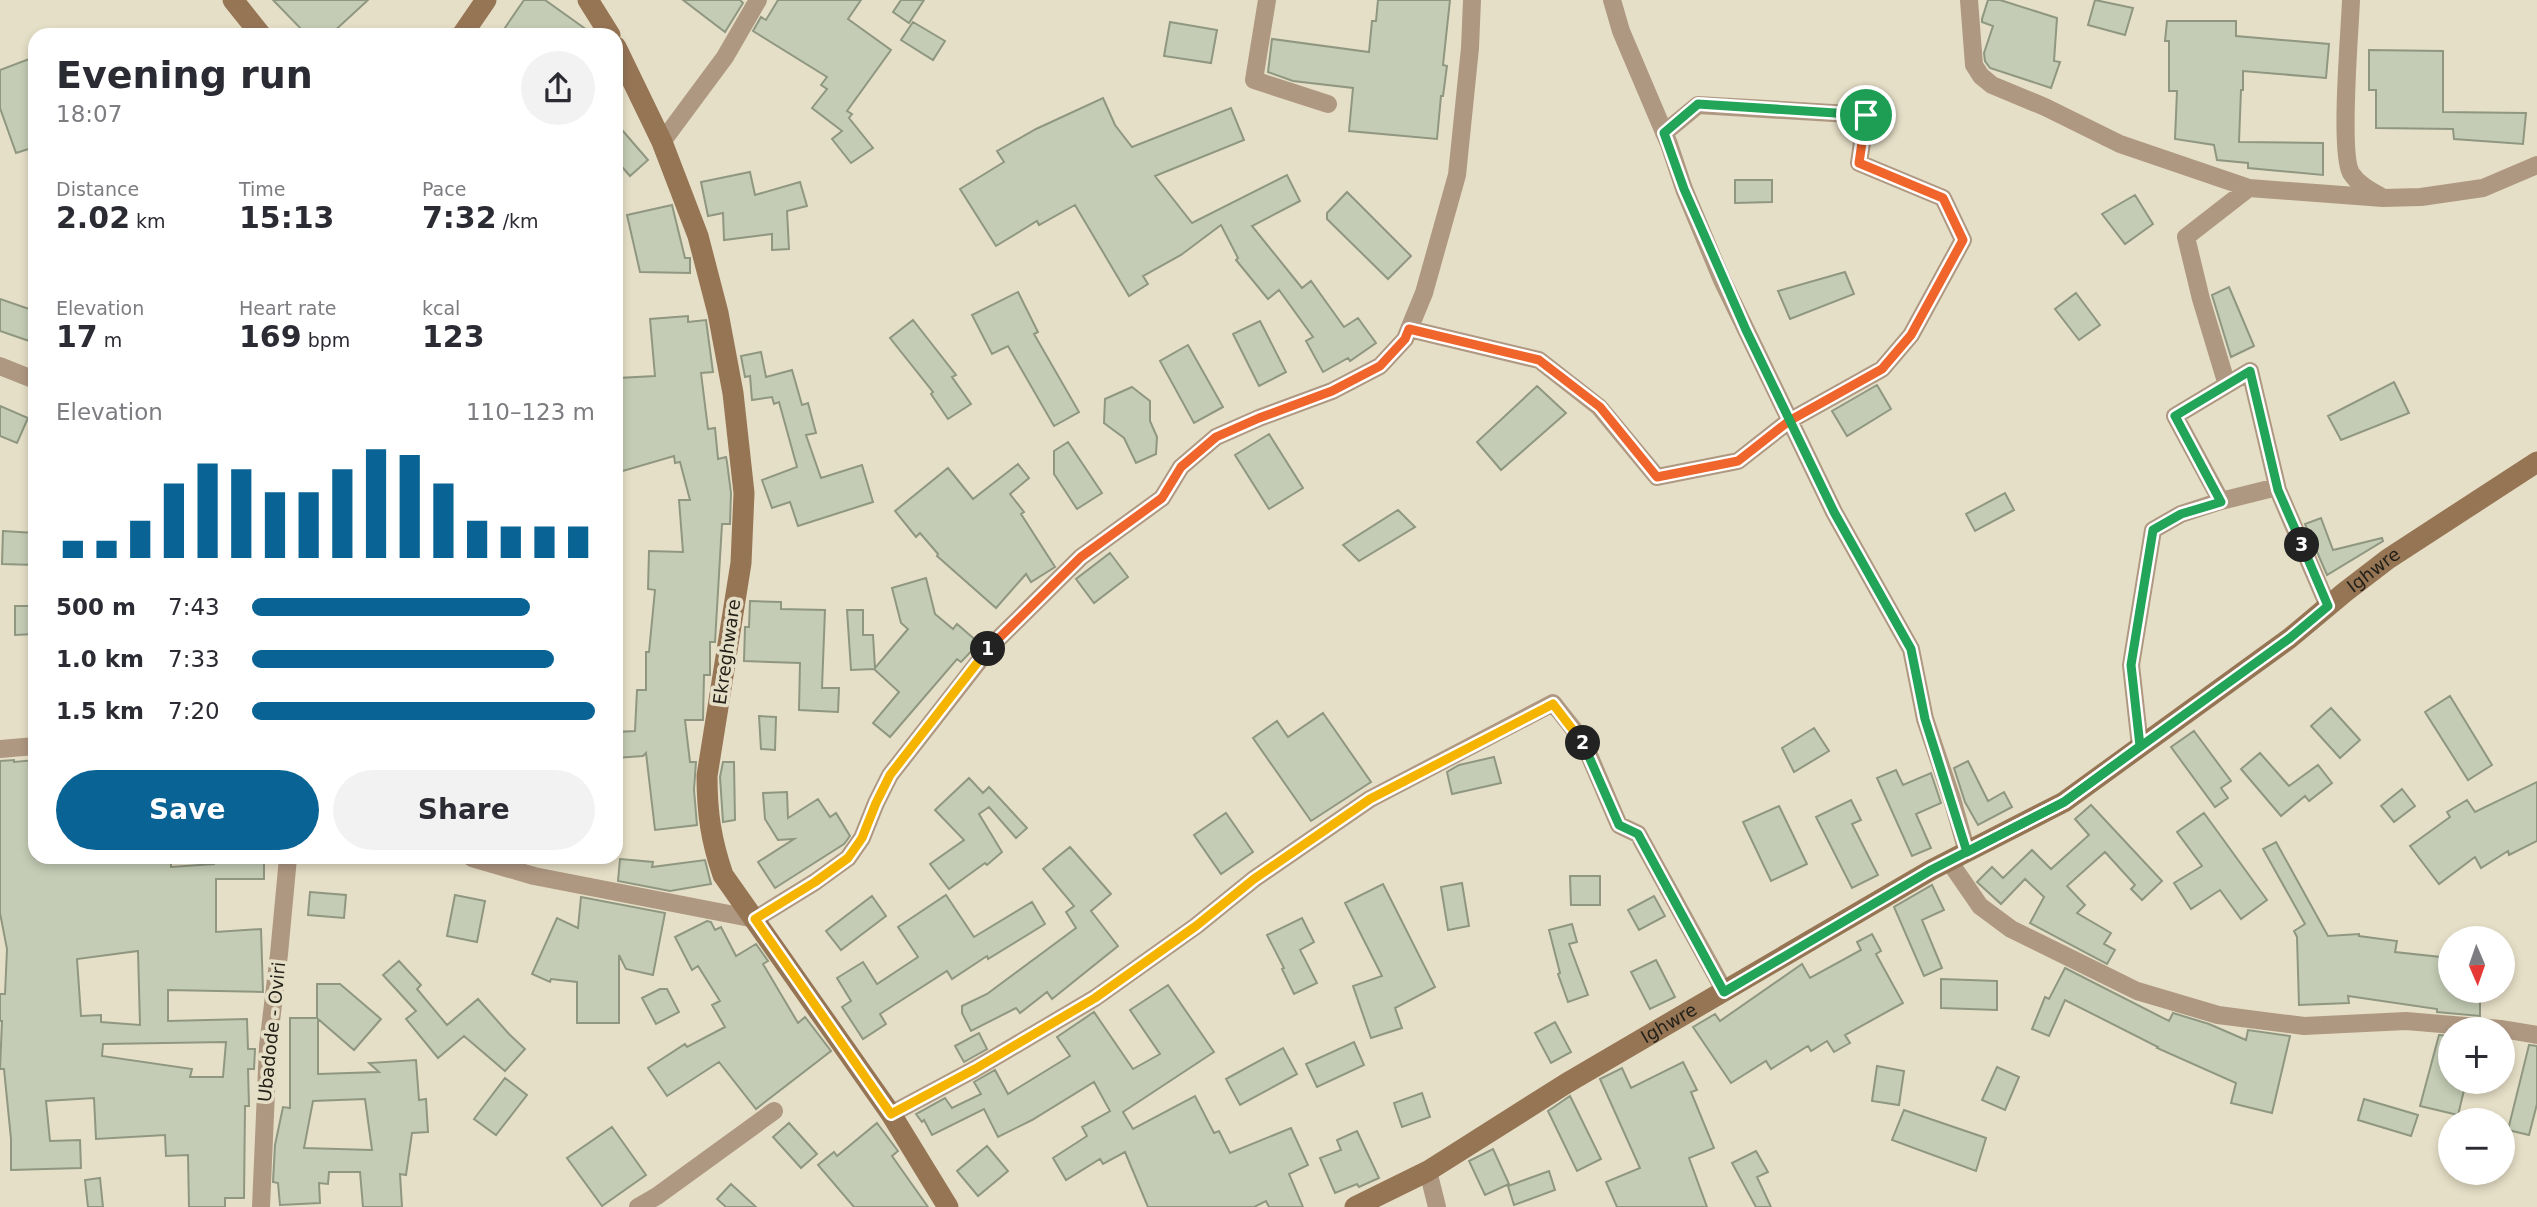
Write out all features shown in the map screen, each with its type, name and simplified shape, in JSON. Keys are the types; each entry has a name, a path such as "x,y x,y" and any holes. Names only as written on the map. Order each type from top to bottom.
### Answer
{"street":[{"path":"233,0 255,28"},
{"path":"467,28 486,0"},
{"path":"587,0 605,28"},
{"path":"662,142 725,57 758,0"},
{"path":"1267,0 1254,80 1328,104"},
{"path":"492,864 534,876 755,919 848,858 862,838 890,775 990,646 1081,557 1162,498 1181,467 1216,437 1332,391 1380,366 1405,339 1424,293 1457,175 1470,48 1472,0"},
{"path":"1612,0 1621,31 1722,280 1834,512 1911,649 1958,857 1980,906 2011,929 2137,991 2218,1015 2304,1026 2406,1021 2438,1024"},
{"path":"1969,0 1974,65 1980,76 1992,85 2045,107 2120,144 2249,188 2383,198 2421,197 2483,188 2537,165"},
{"path":"2351,0 2345,137 2350,171 2366,188 2383,198"},
{"name":"Ekreghware","path":"623,61 662,142 698,236 718,313 733,393 744,493 741,563 707,776 711,839 723,874 891,1114 948,1207"},
{"path":"1409,329 1539,360 1600,407 1657,477 1738,461 1789,421 1882,369 1911,335 1963,240 1943,198 1859,163 1866,115 1698,104 1664,133"},
{"path":"2227,385 2186,237 2249,188"},
{"path":"0,366 28,377"},
{"path":"2221,502 2175,416 2250,371 2277,487 2328,606"},
{"name":"Ighwre","path":"1355,1207 1428,1171 1567,1083 1958,857 2064,802 2290,638 2388,559 2537,462"},
{"path":"2140,746 2131,665 2153,530 2181,514 2277,487"},
{"path":"891,1114 975,1069 1095,998 1196,926 1254,879 1370,799 1553,704 1583,741 1619,825 1638,834 1724,992"},
{"path":"0,749 28,747"},
{"name":"Ubadode - Oviri","path":"261,1207 268,1046 287,864"},
{"path":"2515,1031 2537,1035"},
{"path":"638,1207 774,1111"},
{"path":"1428,1171 1437,1207"}],"building":[{"path":"273,0 368,0 338,28 300,28"},
{"path":"524,0 545,0 584,28 505,28"},
{"path":"683,0 740,0 743,3 725,32"},
{"path":"778,0 861,0 848,19 891,50 847,111 852,114 849,118 873,148 851,163 832,139 842,131 812,108 827,89 821,85 827,77 753,31 761,17 766,20"},
{"path":"901,0 924,0 909,23 893,12"},
{"path":"1378,0 1450,0 1443,65 1447,66 1437,139 1349,131 1353,88 1293,81 1268,72 1272,39 1369,52 1372,21 1376,21"},
{"path":"1988,0 2000,0 2057,18 2054,61 2060,62 2051,88 1990,68 1984,53 1993,26 1982,22"},
{"path":"2095,0 2133,8 2125,35 2088,25"},
{"path":"2167,21 2236,21 2236,36 2329,44 2326,78 2243,71 2241,90 2239,142 2323,143 2323,175 2248,168 2248,163 2217,160 2214,145 2175,139 2177,91 2169,91 2169,41 2165,41"},
{"path":"913,22 945,41 933,60 901,40"},
{"path":"1170,22 1217,30 1211,63 1164,56"},
{"path":"2369,50 2443,51 2443,112 2526,113 2523,144 2454,139 2453,129 2376,128 2376,90 2369,90"},
{"path":"28,59 28,149 16,153 0,108 0,70"},
{"path":"1103,98 1115,125 1132,147 1231,108 1244,140 1155,176 1192,223 1287,175 1300,201 1252,226 1302,288 1311,281 1344,327 1358,318 1376,343 1350,361 1348,358 1323,372 1306,341 1313,337 1279,290 1268,299 1236,260 1238,258 1221,225 1181,255 1143,276 1148,284 1129,296 1075,205 1039,225 1037,221 996,246 960,189 1004,162 997,151 1036,129"},
{"path":"623,131 648,160 630,176 623,168"},
{"path":"750,172 755,195 800,182 807,206 787,211 789,249 772,250 772,234 724,240 723,213 708,216 701,182"},
{"path":"1735,180 1772,180 1772,202 1735,203"},
{"path":"1347,192 1411,256 1388,279 1327,219 1327,213"},
{"path":"2135,195 2153,224 2125,244 2102,214"},
{"path":"672,205 685,258 690,258 690,273 640,272 627,215"},
{"path":"1845,272 1854,294 1790,319 1778,291"},
{"path":"2229,287 2254,346 2231,357 2212,295"},
{"path":"1018,292 1038,332 1034,334 1079,412 1054,426 1008,346 992,354 972,315"},
{"path":"2076,293 2100,325 2079,340 2055,309"},
{"path":"0,299 28,309 28,341 0,331"},
{"path":"688,316 688,322 706,320 713,372 701,373 708,429 715,428 718,459 726,457 731,493 730,524 722,524 715,642 710,642 710,675 704,675 703,720 685,720 690,762 696,762 694,790 697,825 655,830 646,753 643,756 623,757 623,732 635,731 637,690 646,690 646,652 649,652 655,590 648,589 649,551 683,552 679,500 690,500 680,462 675,463 674,456 623,471 623,378 655,376 650,319"},
{"path":"913,320 956,375 952,377 971,404 948,419 931,394 933,392 890,338"},
{"path":"1260,321 1286,372 1259,386 1233,334"},
{"path":"1188,345 1223,407 1194,423 1160,361"},
{"path":"761,352 766,377 792,370 802,405 808,403 816,433 806,435 821,478 862,465 873,502 798,526 790,502 772,508 762,480 797,467 779,402 774,404 772,397 752,400 750,376 745,377 741,356"},
{"path":"2394,382 2409,413 2341,440 2328,416"},
{"path":"1877,385 1891,409 1847,436 1832,411"},
{"path":"1537,386 1566,413 1501,470 1477,442"},
{"path":"1132,387 1150,401 1150,421 1157,437 1156,454 1136,463 1124,438 1104,423 1105,399"},
{"path":"0,406 28,418 17,443 0,436"},
{"path":"1269,434 1303,488 1269,509 1235,455"},
{"path":"1068,442 1102,493 1077,509 1054,474 1054,451"},
{"path":"1018,464 1029,478 1010,494 1024,512 1021,514 1055,567 1031,582 1026,574 996,608 937,556 920,533 916,537 895,511 948,468 973,499"},
{"path":"2005,493 2014,510 1975,531 1966,514"},
{"path":"1398,510 1415,527 1359,561 1343,545"},
{"path":"2321,518 2333,550 2382,538 2383,541 2327,575 2305,524"},
{"path":"3,531 28,533 28,565 2,564"},
{"path":"1110,553 1128,577 1094,603 1076,579"},
{"path":"926,578 935,614 953,629 957,624 979,643 961,662 957,659 890,737 873,723 899,692 874,669 851,670 847,610 863,610 863,635 873,635 875,668 908,629 901,623 892,588"},
{"path":"750,601 781,602 781,609 825,610 822,688 839,688 838,712 799,710 800,663 744,661 745,627 749,627"},
{"path":"15,606 28,606 28,634 15,635"},
{"path":"2450,696 2492,765 2468,780 2425,712"},
{"path":"2331,708 2360,740 2340,758 2311,726"},
{"path":"1323,713 1371,782 1311,821 1253,738 1277,721 1288,737"},
{"path":"759,716 776,717 775,750 761,749"},
{"path":"1814,728 1829,751 1794,772 1782,748"},
{"path":"2194,731 2231,781 2221,788 2228,798 2215,807 2171,747"},
{"path":"2260,753 2289,786 2318,765 2332,783 2309,801 2305,796 2281,816 2241,769"},
{"path":"1494,757 1501,783 1452,794 1447,772 1459,765"},
{"path":"0,761 28,761 28,864 171,864 171,867 264,864 264,879 216,879 216,932 261,929 263,992 168,990 168,1021 247,1019 248,1049 255,1049 254,1069 248,1069 249,1106 245,1106 244,1198 225,1198 225,1207 189,1207 188,1155 166,1156 165,1135 96,1139 94,1098 46,1101 50,1141 80,1140 81,1168 11,1170 11,1139 4,1069 0,1069 0,994 5,994 7,949 0,913","holes":["138,951 140,1025 101,1022 101,1015 81,1016 77,959","226,1042 223,1077 190,1077 192,1069 102,1056 103,1044"]},
{"path":"1968,761 1988,801 2004,792 2012,807 1978,825 1965,802 1954,768"},
{"path":"723,762 734,762 735,820 723,822 720,777"},
{"path":"1896,770 1903,785 1931,773 1941,803 1916,814 1931,848 1912,856 1877,778"},
{"path":"969,778 983,793 989,787 1027,828 1016,838 989,807 979,814 1002,852 949,889 930,864 964,840 935,810"},
{"path":"2537,782 2537,841 2509,855 2508,851 2481,868 2475,857 2439,884 2410,846 2450,817 2447,812 2467,800 2475,812"},
{"path":"2402,789 2415,806 2394,822 2381,806"},
{"path":"787,792 788,818 818,799 830,817 836,813 850,836 844,844 775,888 758,862 794,839 778,840 765,819 763,793"},
{"path":"1851,800 1861,820 1852,824 1878,875 1852,888 1816,817"},
{"path":"2091,805 2162,881 2142,900 2131,889 2135,885 2105,852 2067,886 2085,905 2077,913 2111,933 2104,944 2115,950 2107,964 2030,923 2044,897 2025,879 2001,904 1977,882 1992,867 2003,878 2032,850 2051,869 2089,835 2075,819"},
{"path":"1779,806 1807,864 1771,881 1743,822"},
{"path":"1226,813 1253,852 1221,874 1194,835"},
{"path":"2204,813 2267,900 2241,919 2220,890 2191,909 2174,883 2202,866 2177,832"},
{"path":"2276,842 2328,936 2359,934 2397,941 2395,952 2438,957 2438,1003 2480,1003 2480,1016 2437,1012 2437,1009 2348,996 2349,1003 2299,1005 2297,937 2294,931 2305,924 2263,849"},
{"path":"1070,847 1111,894 1091,911 1118,946 1052,999 1047,992 1020,1013 1016,1008 971,1031 962,1013 962,1006 987,994 1076,928 1066,912 1074,906 1043,869"},
{"path":"623,859 653,862 652,867 705,860 711,884 670,891 618,881 620,864 623,864"},
{"path":"1570,876 1600,876 1600,905 1571,905"},
{"path":"1462,883 1469,926 1448,930 1441,887"},
{"path":"1383,884 1435,987 1395,1008 1402,1028 1371,1038 1353,986 1382,976 1345,903"},
{"path":"1932,885 1944,910 1922,920 1942,968 1924,976 1894,907"},
{"path":"310,892 346,895 344,918 308,915"},
{"path":"455,895 485,901 477,942 447,936"},
{"path":"946,895 974,937 1032,902 1045,924 952,979 947,971 880,1014 886,1024 863,1039 842,1007 851,1001 837,978 863,962 877,984 918,957 898,927"},
{"path":"872,896 886,916 841,950 826,931"},
{"path":"1654,896 1665,916 1639,930 1628,910"},
{"path":"581,897 665,913 653,975 626,969 619,955 619,1023 577,1023 577,982 551,979 550,982 532,974 557,918 578,928"},
{"path":"1302,918 1314,942 1300,950 1317,983 1294,994 1267,935"},
{"path":"707,921 711,922 715,930 721,927 736,956 756,944 768,961 763,964 798,1023 805,1017 831,1051 756,1109 719,1062 667,1096 648,1068 685,1044 687,1047 725,1027 712,1005 720,1001 698,966 692,970 675,937"},
{"path":"1572,924 1577,942 1569,944 1588,995 1568,1002 1558,974 1560,973 1549,930"},
{"path":"1872,934 1881,951 1876,954 1903,1003 1845,1035 1850,1043 1834,1052 1827,1041 1811,1051 1808,1046 1771,1069 1766,1061 1731,1083 1693,1027 1715,1014 1720,1021 1802,964 1810,978 1861,950 1857,942"},
{"path":"1656,960 1675,997 1650,1009 1631,972"},
{"path":"399,961 421,985 417,989 447,1025 478,999 525,1049 505,1071 464,1036 438,1058 406,1019 416,1011 383,975"},
{"path":"2065,968 2169,1021 2173,1013 2209,1024 2246,1040 2248,1030 2290,1036 2272,1113 2231,1103 2236,1083 2157,1048 2065,1000 2049,1036 2032,1029 2045,997 2049,999"},
{"path":"1941,979 1997,981 1997,1010 1941,1008"},
{"path":"317,984 340,984 381,1019 354,1050 318,1019 318,1074 379,1072 369,1063 416,1060 419,1100 426,1099 428,1132 412,1133 406,1175 400,1174 402,1207 363,1207 360,1172 329,1172 328,1184 319,1183 320,1203 280,1205 278,1183 273,1182 275,1145 283,1107 290,1108 290,1018 317,1018","holes":["365,1099 372,1150 304,1148 313,1101"]},
{"path":"1168,985 1214,1052 1123,1112 1133,1129 1195,1096 1214,1133 1219,1131 1230,1153 1291,1128 1308,1165 1289,1174 1303,1207 1269,1207 1266,1201 1254,1207 1148,1207 1125,1152 1103,1164 1100,1159 1066,1180 1053,1158 1087,1136 1082,1127 1110,1111 1094,1082 1032,1120 998,1137 984,1109 932,1135 924,1120 922,1122 916,1114 945,1098 952,1108 981,1094 974,1082 995,1070 1008,1094 1070,1056 1057,1037 1094,1012 1133,1069 1160,1054 1130,1010"},
{"path":"660,989 667,989 679,1012 656,1024 642,998"},
{"path":"1555,1022 1571,1052 1551,1063 1535,1033"},
{"path":"979,1033 987,1049 964,1062 955,1046"},
{"path":"2438,1039 2438,1094 2463,1094 2460,1108 2438,1108 2438,1110 2420,1106"},
{"path":"1354,1042 1364,1065 1317,1087 1306,1064"},
{"path":"2529,1045 2537,1046 2537,1104 2529,1135 2515,1132 2513,1108"},
{"path":"1283,1048 1297,1074 1240,1105 1226,1079"},
{"path":"1683,1062 1697,1090 1691,1092 1714,1148 1689,1158 1707,1207 1617,1207 1606,1182 1640,1168 1600,1079 1622,1068 1631,1088"},
{"path":"1877,1066 1904,1071 1899,1105 1872,1101"},
{"path":"1997,1067 2019,1077 2005,1110 1982,1100"},
{"path":"505,1078 527,1095 496,1135 474,1119"},
{"path":"1422,1093 1430,1117 1402,1127 1394,1103"},
{"path":"1570,1096 1601,1159 1577,1171 1548,1111"},
{"path":"2364,1099 2418,1115 2411,1136 2358,1120"},
{"path":"1904,1110 1986,1138 1976,1171 1892,1140"},
{"path":"789,1123 817,1154 801,1168 773,1137"},
{"path":"877,1123 898,1151 892,1156 928,1207 854,1207 818,1165 834,1152 837,1156"},
{"path":"612,1127 646,1175 602,1206 567,1158"},
{"path":"1357,1131 1379,1178 1335,1193 1320,1158 1341,1150 1337,1140"},
{"path":"987,1146 1008,1171 978,1196 957,1171"},
{"path":"1493,1149 1509,1184 1485,1195 1469,1161"},
{"path":"1756,1151 1768,1172 1757,1177 1771,1207 1756,1207 1732,1163"},
{"path":"1549,1171 1555,1190 1514,1205 1508,1186"},
{"path":"100,1178 103,1207 88,1207 85,1180"},
{"path":"731,1184 756,1207 726,1207 717,1199"}],"route":[{"path":"1866,115 1698,104 1664,133 1722,280 1789,421 1834,512 1911,649 1925,719 1967,852 2064,802 2290,638 2328,606 2278,490 2250,371 2175,416 2221,502 2181,514 2153,530 2131,665 2140,746 2064,802 1950,861 1931,870 1724,992 1638,834 1619,825 1583,741 1553,704 1370,799 1254,879 1196,926 1095,998 975,1069 891,1114 755,919 848,858 862,838 890,775 990,646 1081,557 1162,498 1181,467 1216,437 1332,391 1380,366 1405,339 1409,329 1539,360 1600,407 1657,477 1738,461 1789,421 1882,369 1911,335 1963,240 1943,198 1859,163 1866,115"}]}
